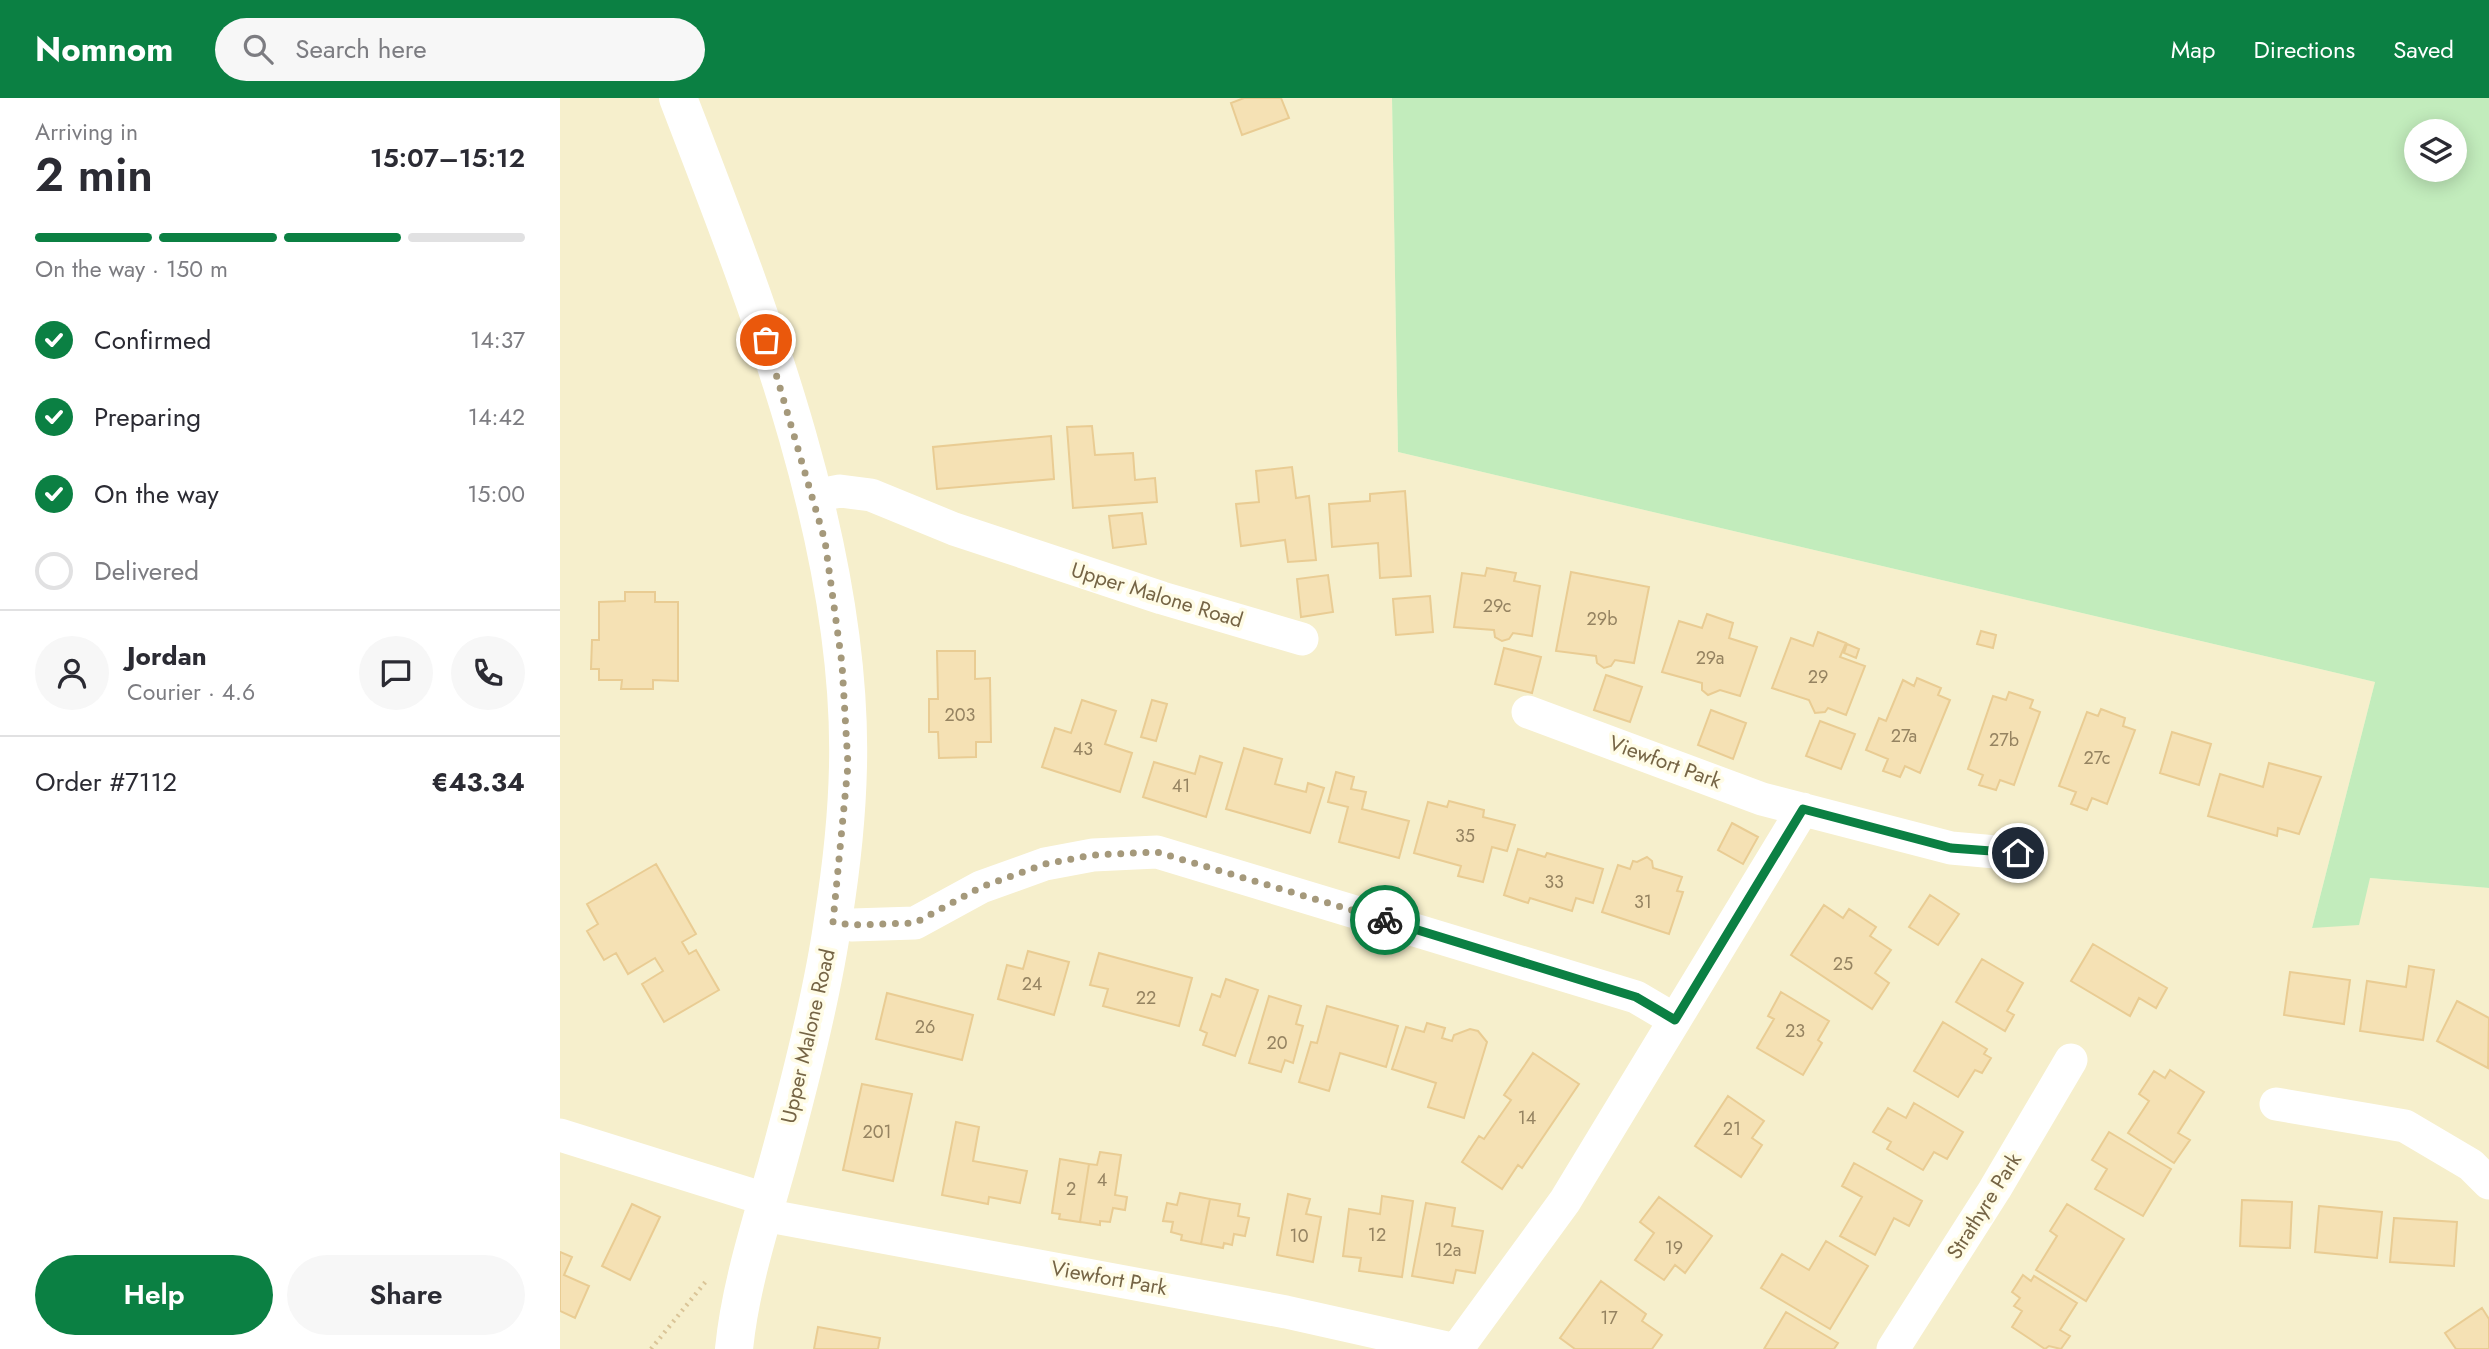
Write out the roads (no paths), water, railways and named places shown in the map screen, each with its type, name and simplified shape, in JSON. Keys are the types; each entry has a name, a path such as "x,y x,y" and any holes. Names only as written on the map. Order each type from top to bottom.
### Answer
{"main road":[{"name":"Upper Malone Road","path":"678,98 758,314 814,496 825,541 842,664 848,765 833,922 750,1265 734,1349"}],"street":[{"name":"Upper Malone Road","path":"814,496 840,491 871,495 967,534 1162,598 1302,639"},
{"name":"Viewfort Park","path":"1528,712 1762,799 1951,848 2018,853"},
{"name":"Viewfort Park","path":"766,1207 1286,1312 1455,1349 1565,1201 1803,809"},
{"path":"833,922 852,925 915,923 981,887 1045,864 1093,855 1157,852 1636,997 1675,1020"},
{"name":"Strathyre Park","path":"1894,1349 1995,1189 2071,1060"},
{"path":"2276,1104 2405,1126 2471,1165 2489,1183"},
{"path":"561,1132 766,1207"}]}
